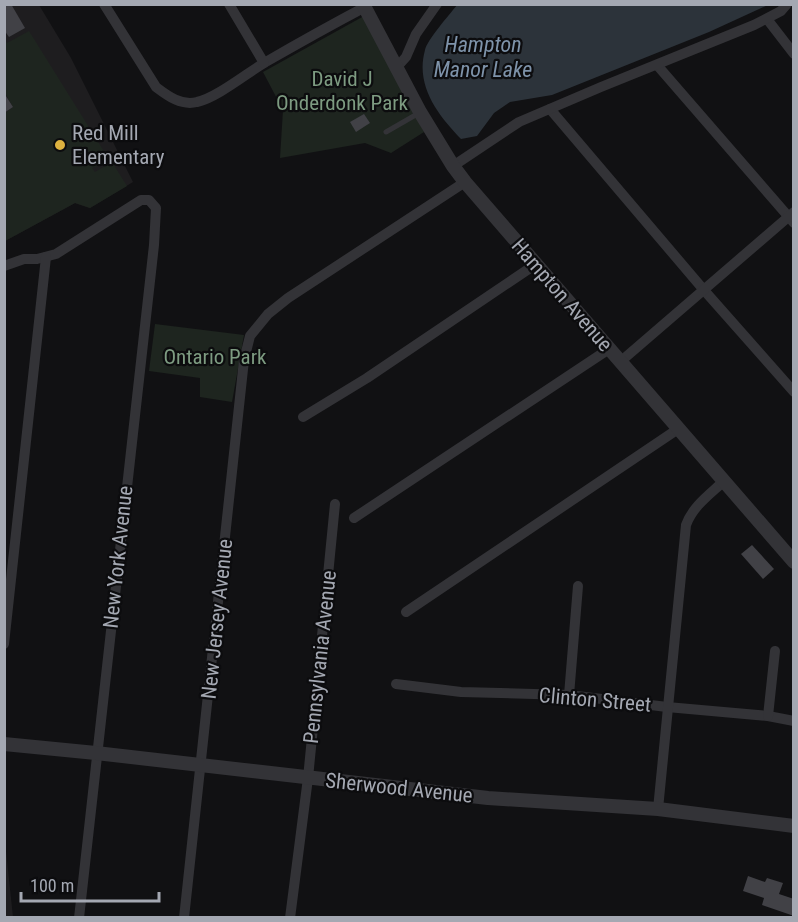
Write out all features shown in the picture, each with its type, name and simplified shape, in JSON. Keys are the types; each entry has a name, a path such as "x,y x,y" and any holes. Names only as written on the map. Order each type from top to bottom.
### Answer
{"street":[{"path":"104,4 156,87 184,104 210,97 264,63 364,6"},
{"path":"229,4 264,63"},
{"path":"398,67 406,57 416,34 437,4"},
{"path":"453,166 519,122 767,19 787,4"},
{"name":"Hampton Avenue","path":"364,6 420,112 465,182 794,562"},
{"path":"767,19 794,54"},
{"path":"620,362 703,289 792,217 657,65"},
{"path":"549,109 794,392"},
{"name":"New Jersey Avenue","path":"184,918 244,360 250,336 259,324 288,298 465,182"},
{"name":"New York Avenue","path":"46,257 56,254 132,204 141,200 149,200 156,208 154,245 79,918"},
{"path":"4,266 24,259 46,257 4,644"},
{"path":"303,417 377,371 536,264"},
{"path":"354,518 609,349"},
{"path":"406,612 678,429"},
{"path":"658,809 686,525 690,514 697,506 724,482"},
{"name":"Pennsylvania Avenue","path":"290,918 308,778 335,504"},
{"path":"569,695 578,586"},
{"path":"768,716 775,651"},
{"name":"Clinton Street","path":"396,684 461,692 569,695 768,716 794,721"},
{"name":"Sherwood Avenue","path":"4,744 488,798 658,809 794,826"}],"lane":[{"path":"386,132 420,112"}],"shaded area":[{"name":"Red Mill Elementary","path":"5,5 39,5 71,58 133,182 90,208 75,203 5,241"},
{"path":"4,845 6,851 13,917 5,917"}],"green space":[{"name":"David J Onderdonk Park","path":"364,16 424,132 391,153 365,143 280,158 283,110 263,72"},
{"name":"Red Mill Elementary","path":"29,31 110,161 92,168 95,172 112,162 127,186 90,208 75,203 5,241 5,113 13,107 5,93 5,39 7,43"},
{"name":"Ontario Park","path":"155,324 244,335 232,402 200,397 200,378 149,371"}],"water":[{"name":"Hampton Manor Lake","path":"457,5 768,5 709,32 552,95 510,102 494,113 477,136 461,139 437,110 423,76 425,50 439,27"}],"building":[{"path":"4,4 11,4 25,28 9,37 4,30"},
{"path":"4,93 13,107 4,113"},
{"path":"364,114 370,123 356,132 350,122"},
{"path":"752,545 774,569 763,579 741,554"},
{"path":"748,876 765,882 767,878 783,883 779,894 794,899 794,916 762,905 764,898 743,891"}],"place":[{"name":"Red Mill Elementary","path":"60,145"}]}
